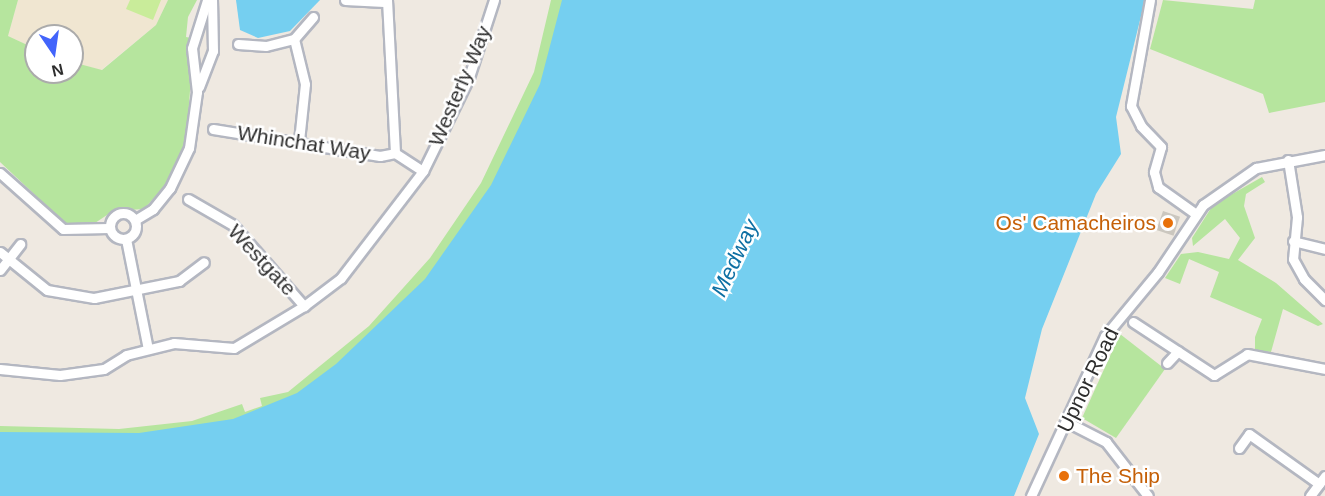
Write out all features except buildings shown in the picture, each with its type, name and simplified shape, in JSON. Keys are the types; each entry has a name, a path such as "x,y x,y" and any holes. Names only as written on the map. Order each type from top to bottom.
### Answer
{"street":[{"path":"197,92 192,48 207,0"},
{"path":"135,220 153,209 182,167 197,92 213,51 216,25 212,0"},
{"path":"345,0 386,1 389,10 395,153 423,171"},
{"name":"Westerly Way","path":"0,369 60,375 104,369 126,355 174,343 234,348 304,306 341,278 423,171 469,77 494,0"},
{"path":"1150,0 1131,106 1141,126 1161,147 1154,172 1158,187 1196,214"},
{"path":"238,44 266,46 294,39 313,18"},
{"path":"294,39 305,87 299,141"},
{"name":"Whinchat Way","path":"213,129 299,141 378,156 395,153"},
{"name":"Upnor Road","path":"1031,496 1106,336 1158,272 1196,214 1242,175 1288,160 1325,154"},
{"path":"1288,160 1298,217 1293,241 1297,270 1325,300"},
{"path":"0,173 63,229 109,228"},
{"name":"Westgate","path":"188,199 233,225 304,306"},
{"path":"109,228 120,213 135,220"},
{"path":"109,228 117,238 126,239 135,232 135,220"},
{"path":"126,239 148,349"},
{"path":"1293,241 1325,249"},
{"path":"0,270 20,244"},
{"path":"0,252 47,290 94,298 136,292 179,281 204,262"},
{"path":"1133,322 1214,375 1247,354 1325,369"},
{"path":"1167,363 1178,351"},
{"path":"1067,422 1106,442 1148,496"},
{"path":"1239,448 1249,434 1322,480 1310,496"}],"shaded area":[{"path":"18,0 168,0 156,25 101,70 84,65 84,24 24,24 24,43 8,36"}],"green space":[{"path":"0,0 18,0 8,36 24,43 24,84 84,84 84,65 102,70 156,25 168,0 197,0 188,17 186,37 191,38 191,77 186,146 172,178 144,209 113,211 89,227 67,225 0,162"},
{"path":"130,0 161,0 153,20 126,9"},
{"path":"551,0 597,0 572,98 334,402 0,474 0,426 119,429 192,421 242,404 245,412 262,406 260,398 288,392 369,326 430,258 481,183 534,72"},
{"path":"1163,0 1253,9 1255,0 1325,0 1325,102 1269,113 1263,94 1150,49"},
{"path":"1262,177 1265,182 1246,194 1244,206 1255,238 1238,260 1276,283 1323,324 1318,326 1283,309 1271,352 1255,350 1255,337 1262,319 1210,297 1219,272 1189,259 1180,284 1165,278 1181,254 1198,252 1229,259 1240,238 1225,219 1193,246 1192,238 1213,205"},
{"path":"1120,334 1165,369 1116,438 1082,418"}],"water":[{"path":"236,0 320,0 290,31 258,38 240,30"},
{"name":"Medway","path":"562,0 1145,0 1116,117 1121,154 1096,194 1042,329 1025,398 1039,434 1014,496 0,496 0,432 139,433 233,419 297,393 336,364 425,279 491,185 540,84"}],"place":[{"name":"Os' Camacheiros","path":"1168,223"},
{"name":"The Ship","path":"1064,476"}]}
